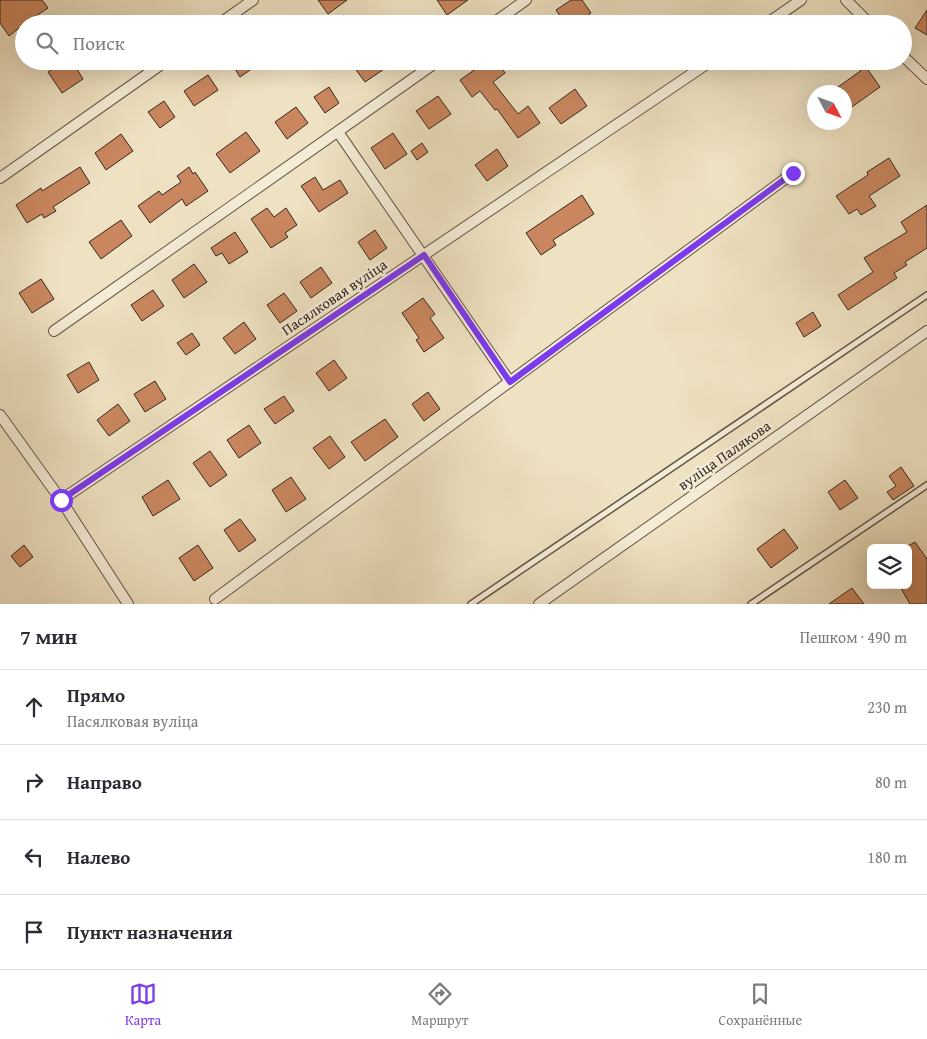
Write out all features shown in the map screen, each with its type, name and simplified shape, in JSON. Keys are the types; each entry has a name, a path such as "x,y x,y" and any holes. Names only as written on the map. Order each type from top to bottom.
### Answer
{"street":[{"path":"232,15 253,0"},
{"path":"505,15 526,0"},
{"path":"780,15 802,0"},
{"path":"846,0 861,15"},
{"path":"912,65 927,79"},
{"path":"0,178 153,70"},
{"path":"54,331 425,70"},
{"name":"Пасялковая вуліца","path":"61,500 698,70"},
{"path":"338,132 510,382"},
{"path":"215,599 793,173"},
{"name":"вуліца Палякова","path":"538,604 927,331"},
{"path":"0,415 61,500 128,604"}],"lane":[{"path":"471,604 927,295"},
{"path":"751,604 927,485"}],"building":[{"path":"0,0 42,0 48,8 38,15 15,15 15,31 9,36 0,23"},
{"path":"318,0 347,0 328,14"},
{"path":"437,0 468,0 447,15"},
{"path":"571,0 582,0 591,13 588,15 560,15 556,10"},
{"path":"927,10 927,35 915,28"},
{"path":"51,70 78,70 83,79 62,93 48,72"},
{"path":"236,70 250,70 240,77"},
{"path":"356,70 383,70 365,82"},
{"path":"474,70 503,70 505,73 493,82 518,114 528,106 540,123 518,138 497,109 495,110 480,91 472,97 460,80"},
{"path":"862,70 868,70 880,87 852,107 852,85 841,85"},
{"path":"208,75 218,90 194,106 184,91"},
{"path":"329,87 339,103 325,113 314,97"},
{"path":"575,89 587,106 561,124 549,108"},
{"path":"438,96 451,114 429,129 416,111"},
{"path":"164,101 175,117 160,128 148,112"},
{"path":"296,107 308,123 287,139 275,122"},
{"path":"246,132 260,151 230,173 216,154"},
{"path":"393,133 407,154 385,169 371,148"},
{"path":"121,134 133,151 106,170 95,153"},
{"path":"422,143 428,152 417,160 411,151"},
{"path":"497,149 508,166 487,181 475,165"},
{"path":"889,158 900,176 869,196 876,206 861,215 857,209 849,214 836,196 868,175 867,172"},
{"path":"80,167 90,183 53,207 56,211 44,218 42,214 27,223 16,205 41,188 42,191"},
{"path":"189,167 193,174 195,172 208,191 186,206 182,199 150,223 138,206 159,191 162,195 181,182 177,176"},
{"path":"315,177 323,190 340,180 348,193 319,212 301,186"},
{"path":"582,195 594,214 553,240 556,245 541,255 526,233"},
{"path":"927,205 927,248 905,262 907,265 894,273 897,278 848,310 838,295 873,272 864,258 907,232 901,222"},
{"path":"267,208 274,217 286,208 297,225 285,233 288,237 271,248 251,219"},
{"path":"121,220 132,236 101,259 89,242"},
{"path":"375,230 387,248 370,260 358,242"},
{"path":"235,232 248,252 229,264 222,253 216,256 211,248"},
{"path":"194,264 207,282 184,298 172,280"},
{"path":"321,267 332,283 311,298 300,282"},
{"path":"41,279 54,299 32,313 19,293"},
{"path":"153,290 164,306 142,321 131,305"},
{"path":"284,293 297,311 280,323 267,305"},
{"path":"423,298 435,314 430,318 444,338 424,352 416,340 419,338 402,313"},
{"path":"813,312 821,326 804,337 796,323"},
{"path":"244,322 256,339 235,354 223,338"},
{"path":"192,333 200,345 186,355 177,343"},
{"path":"334,360 347,378 329,391 316,373"},
{"path":"89,362 99,380 78,393 67,375"},
{"path":"155,381 166,399 145,412 134,394"},
{"path":"428,392 440,409 424,421 412,404"},
{"path":"284,396 294,411 275,424 264,409"},
{"path":"118,404 130,421 109,436 97,420"},
{"path":"385,419 398,437 365,461 351,442"},
{"path":"249,425 261,443 239,458 227,440"},
{"path":"330,436 345,457 329,469 313,448"},
{"path":"210,451 227,475 210,487 193,463"},
{"path":"901,467 914,486 893,500 887,492 896,486 889,476"},
{"path":"291,477 306,499 286,512 272,490"},
{"path":"168,480 180,499 153,516 142,497"},
{"path":"845,480 858,498 840,510 828,492"},
{"path":"240,519 256,540 239,552 224,530"},
{"path":"784,529 798,548 771,568 757,549"},
{"path":"915,542 927,559 927,604 910,604 901,589 912,589 912,544"},
{"path":"24,545 33,557 20,567 11,556"},
{"path":"198,545 213,568 194,581 179,558"},
{"path":"852,588 864,604 829,604"}],"route":[{"path":"61,500 424,255 510,382 793,173"}]}
